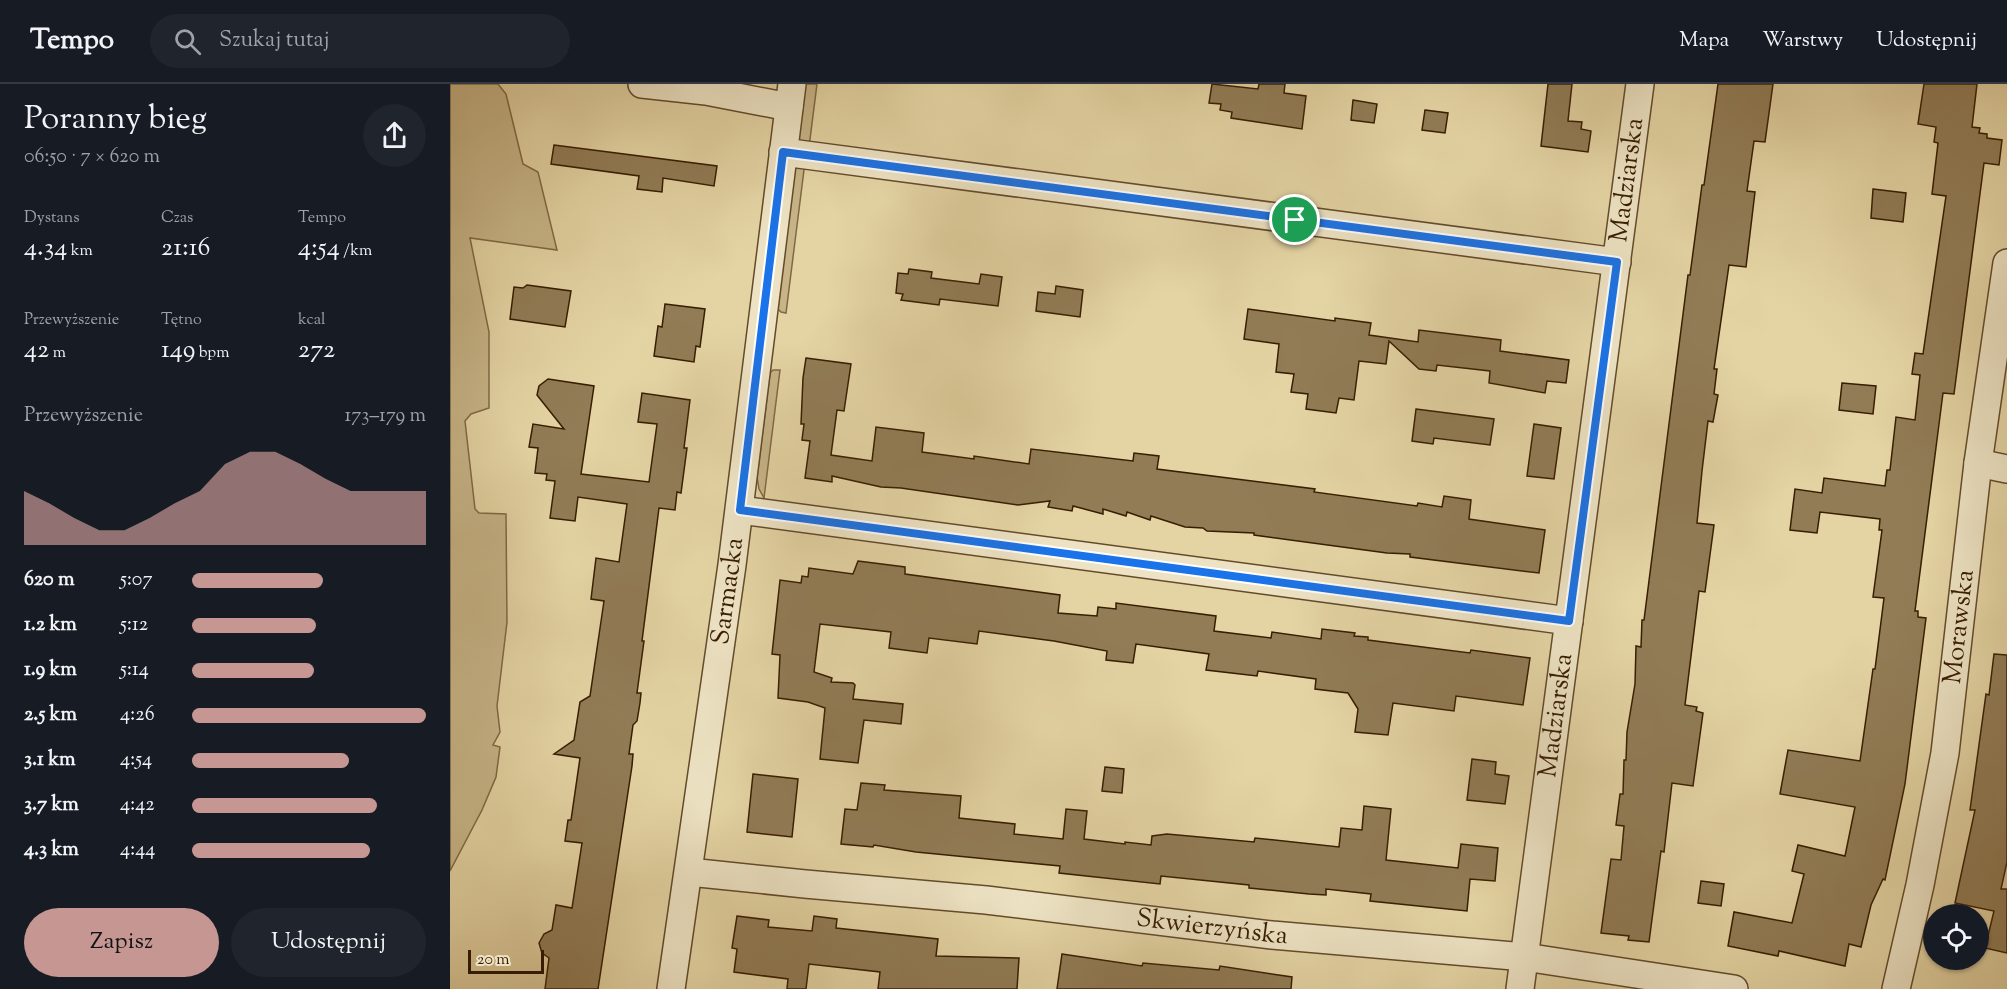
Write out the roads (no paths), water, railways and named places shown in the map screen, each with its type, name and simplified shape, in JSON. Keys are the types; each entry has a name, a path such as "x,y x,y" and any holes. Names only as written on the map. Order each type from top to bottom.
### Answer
{"street":[{"path":"642,84 706,91 790,96"},
{"name":"Madziarska","path":"1520,989 1640,84"},
{"name":"Sarmacka","path":"671,989 740,510 790,96"},
{"path":"783,152 1617,262"},
{"name":"Morawska","path":"1896,989 1920,885 1945,753 1978,463 2007,263"},
{"path":"1978,463 2007,469"},
{"path":"740,510 1569,621"},
{"name":"Skwierzyńska","path":"689,872 986,900 1272,935 1525,957 1734,989"}]}
